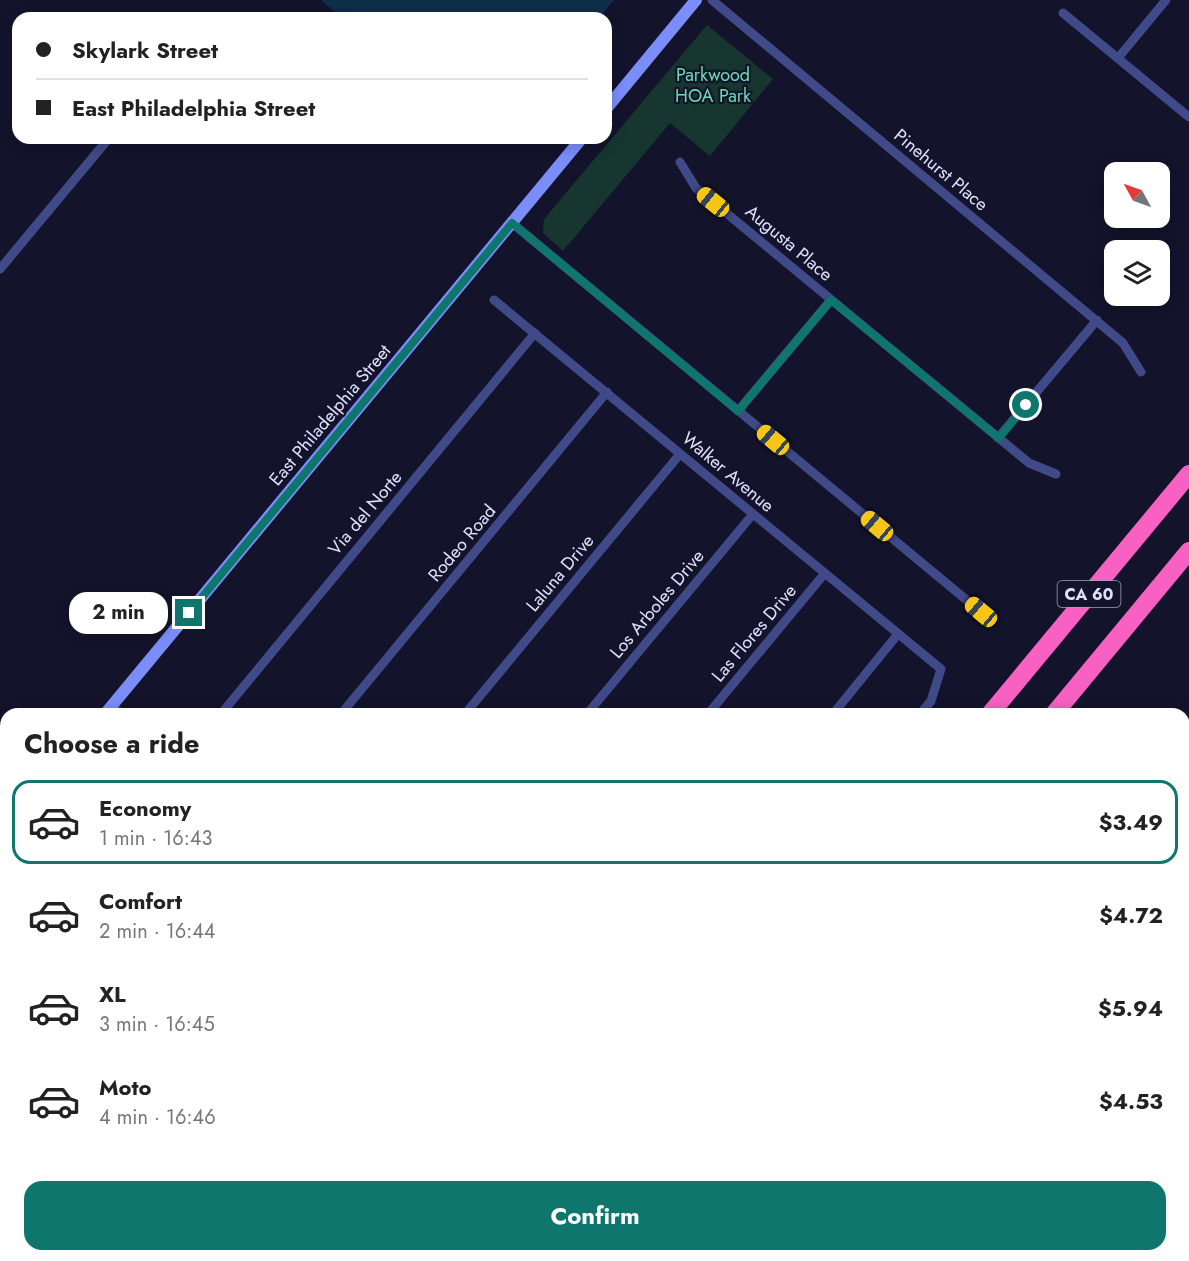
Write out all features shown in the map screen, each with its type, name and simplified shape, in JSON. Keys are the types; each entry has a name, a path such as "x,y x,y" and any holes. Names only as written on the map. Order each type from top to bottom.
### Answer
{"highway":[{"name":"CA 60","path":"995,708 1189,474"},
{"name":"CA 60","path":"1059,708 1189,550"}],"street":[{"path":"612,102 696,0"},
{"name":"Pinehurst Place","path":"712,0 1123,343 1141,372"},
{"path":"1118,58 1166,0"},
{"path":"1063,13 1189,117"},
{"path":"0,269 104,144"},
{"name":"East Philadelphia Street","path":"112,708 577,144"},
{"name":"Augusta Place","path":"680,162 696,188 1029,463 1056,474"},
{"path":"512,223 981,612"},
{"name":"Walker Avenue","path":"494,300 941,669 931,701 925,708"},
{"path":"738,411 831,300"},
{"path":"999,438 1096,320"},
{"name":"Via del Norte","path":"226,708 535,333"},
{"name":"Rodeo Road","path":"346,708 607,392"},
{"name":"Laluna Drive","path":"470,708 680,453"},
{"name":"Los Arboles Drive","path":"592,708 753,514"},
{"name":"Las Flores Drive","path":"713,708 825,573"},
{"path":"838,708 898,633"}],"green space":[{"name":"Parkwood HOA Park","path":"707,25 773,79 710,156 670,123 563,251 543,233 544,219 607,144 612,144 612,138"}],"water":[{"path":"321,0 614,0 604,12 335,12"}],"route":[{"path":"189,613 512,223 738,411 831,300 999,438 1026,405"}]}
